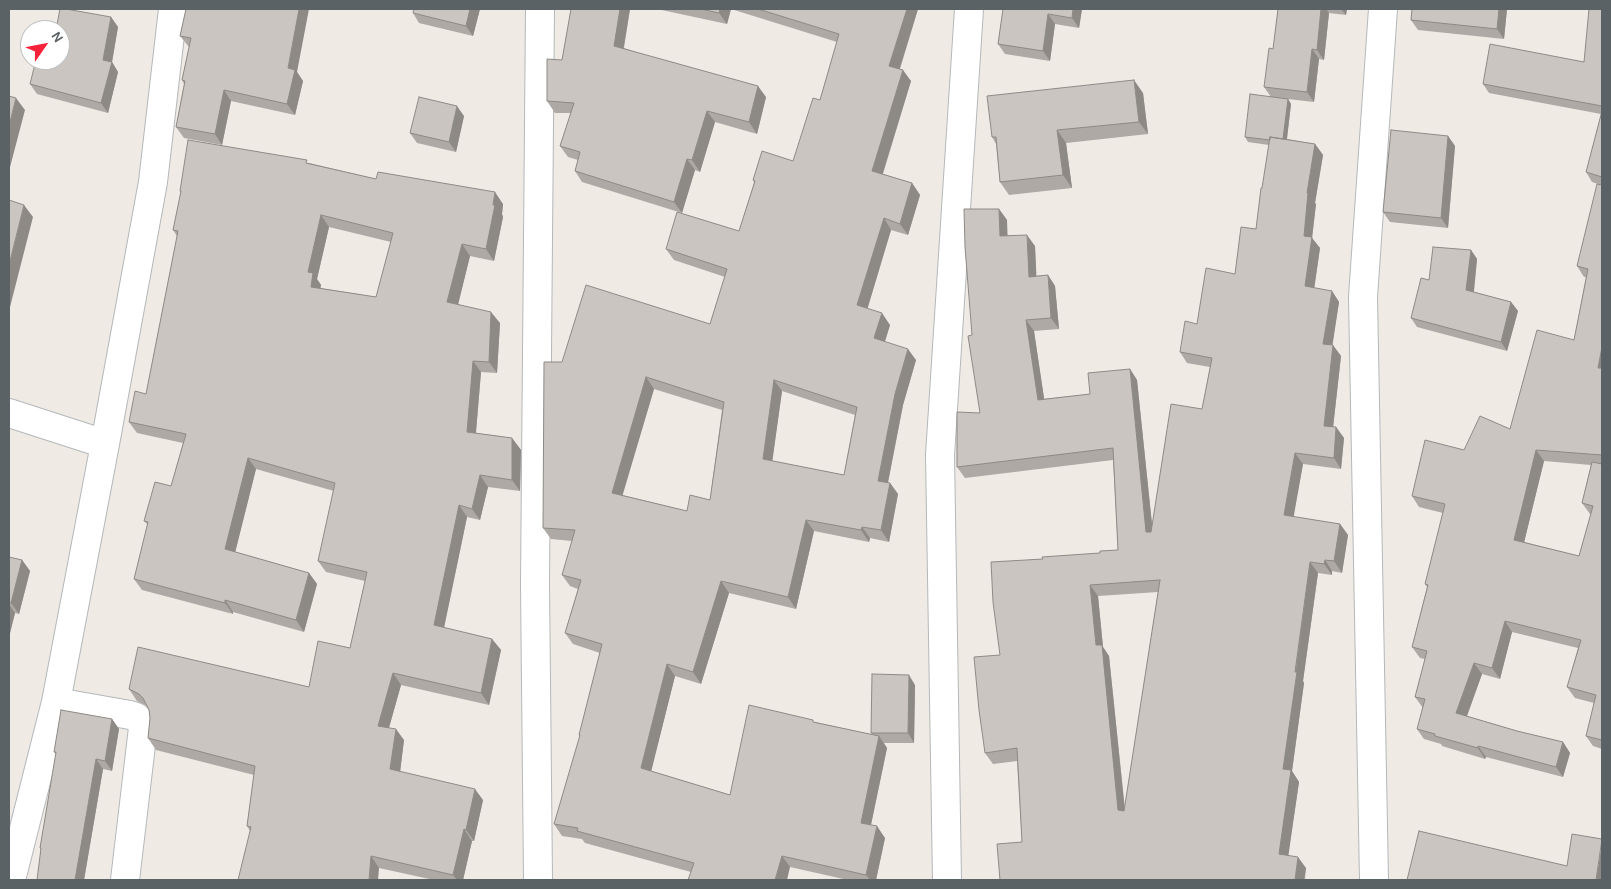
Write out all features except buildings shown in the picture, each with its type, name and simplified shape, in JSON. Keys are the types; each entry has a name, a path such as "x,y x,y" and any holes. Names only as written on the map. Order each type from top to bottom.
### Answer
{"street":[{"path":"538,880 535,573 540,9"},
{"path":"947,880 940,455 969,9"},
{"path":"1374,880 1363,297 1383,9"},
{"path":"10,880 56,702 106,444 153,182 168,10"},
{"path":"9,413 106,444"},
{"path":"56,702 130,715 136,717 140,722 142,728 125,880"}]}
